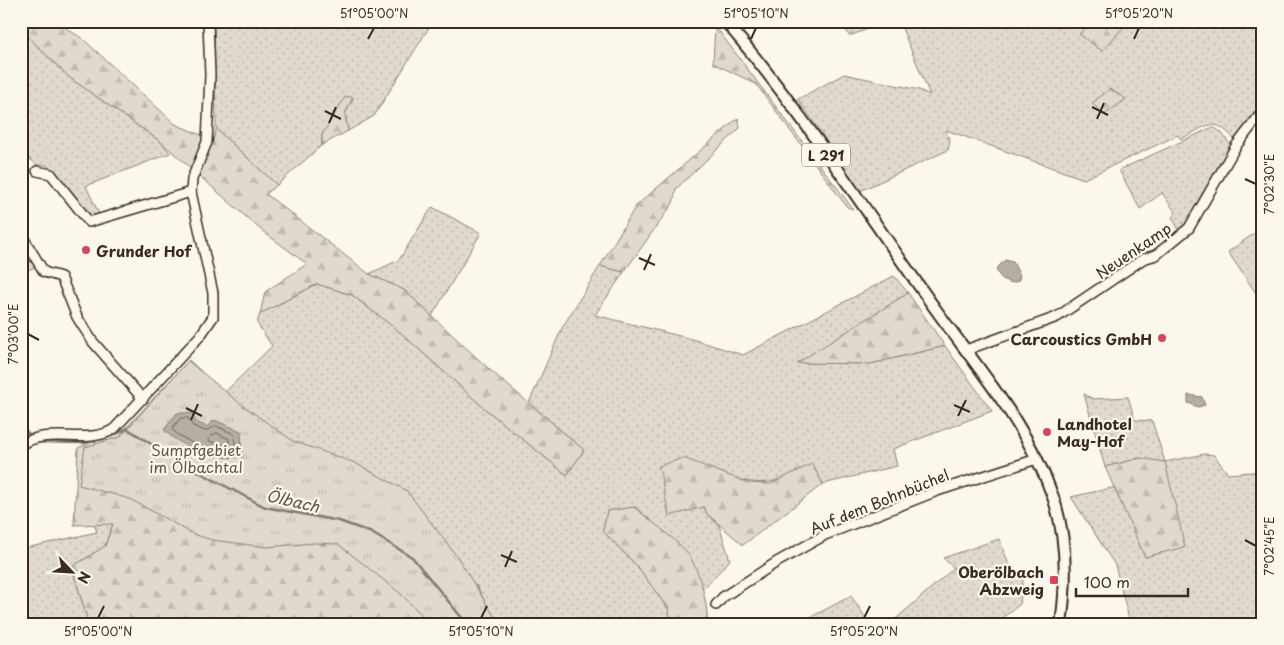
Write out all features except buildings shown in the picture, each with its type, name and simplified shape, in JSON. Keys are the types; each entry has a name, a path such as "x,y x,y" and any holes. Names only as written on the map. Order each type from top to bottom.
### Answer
{"main road":[{"name":"L 291","path":"724,21 826,154 1016,422 1037,459 1053,498 1062,531 1065,580 1061,624"}],"street":[{"path":"21,445 35,438 82,436 109,432 143,399 200,336 214,310 213,293 192,192 192,179 208,136 210,75 208,21"},
{"name":"Neuenkamp","path":"966,350 1057,318 1143,259 1156,255 1189,228 1236,146 1263,111"},
{"path":"37,172 51,174 89,222 192,192"},
{"path":"21,234 44,272 61,278 77,318 92,342 143,399"},
{"name":"Auf dem Bohnbüchel","path":"716,606 723,597 825,535 937,491 1037,459"}],"green space":[{"path":"21,21 55,21 83,39 175,124 213,140 216,129 277,185 266,194 369,274 404,290 490,370 584,450 567,475 484,408 401,333 352,295 317,284 260,314 265,292 307,264 261,230 161,142 70,78 21,30"},
{"path":"214,21 433,21 374,116 348,131 345,114 353,98 322,135 322,145 277,185 216,129"},
{"path":"841,21 890,21 849,36"},
{"path":"899,21 1094,21 1102,51 1129,21 1263,21 1263,105 1236,141 1222,128 1210,125 1181,139 1178,135 1084,179 946,130 950,142 948,150 860,191 798,99 844,74 919,90 930,95"},
{"path":"1094,21 1129,21 1102,51 1079,34"},
{"path":"715,26 853,209 847,207 756,84 713,63"},
{"path":"21,30 70,78 161,142 170,153 86,186 99,214 90,218 47,165 37,165 21,151"},
{"path":"1110,89 1126,99 1104,115 1092,103"},
{"path":"345,97 353,97 345,114 348,131 322,145 322,135"},
{"path":"738,118 740,128 676,189 673,203 624,272 600,266 636,206"},
{"path":"1213,127 1221,132 1232,147 1210,182 1191,222 1180,232 1172,217 1176,213 1162,193 1140,209 1119,170"},
{"path":"432,207 481,233 432,316 404,290 369,274 399,260"},
{"path":"1263,227 1263,319 1260,299 1228,252"},
{"path":"21,229 42,264 21,273"},
{"path":"600,266 624,272 595,315 692,339 743,355 894,276 908,293 798,363 870,364 945,346 992,411 893,449 897,466 823,484 812,464 771,482 753,482 728,476 691,510 704,507 707,514 719,525 730,560 703,589 686,552 635,507 607,511 603,531 638,567 669,610 670,624 496,624 174,454 127,427 189,360 224,393 272,346 257,323 260,314 317,284 352,295 401,333 484,408 567,475 584,450 529,403 562,328"},
{"path":"908,293 945,346 870,364 797,363"},
{"name":"Sumpfgebiet im Ölbachtal","path":"188,361 242,405 293,441 355,463 407,491 458,558 499,624 431,624 400,593 338,544 314,543 266,547 212,540 193,534 130,499 79,485 85,447 120,437"},
{"path":"1084,394 1093,399 1128,397 1135,420 1152,421 1165,462 1205,454 1214,455 1228,474 1263,471 1263,624 1132,624 1115,565 1071,497 1116,487 1145,557 1140,458 1105,467"},
{"path":"127,427 175,455 339,523 477,586 496,624 95,624 88,622 72,567 105,546 113,524 74,525 78,448"},
{"path":"683,458 749,483 770,484 812,464 823,484 743,545 707,514 704,507 669,516 659,466"},
{"path":"1140,458 1165,462 1185,547 1145,557 1105,467"},
{"path":"634,507 673,539 690,556 702,585 707,624 670,624 669,610 638,567 603,531 607,511"},
{"path":"113,523 105,546 72,568 88,622 95,624 21,624 21,549 97,532 94,524"},
{"path":"999,539 1012,572 1024,572 1020,604 995,624 886,624 897,618 954,568 943,558"},
{"path":"851,596 870,624 798,624"}],"water":[{"path":"1005,260 1013,262 1020,276 1018,281 1012,283 998,275 996,269"},
{"path":"1188,395 1202,397 1205,405 1198,407 1188,403"},
{"path":"177,413 192,413 196,422 207,427 214,420 241,431 242,457 210,455 190,448 172,437 164,430"}],"waterway":[{"name":"Ölbach","path":"21,426 30,435"},
{"name":"Ölbach","path":"114,434 128,429 176,460 265,507 339,521 370,532 412,557 467,624"},
{"name":"Ölbach","path":"21,452 35,442 83,443 99,439"}],"place":[{"name":"Grunder Hof","path":"86,250"},
{"name":"Carcoustics GmbH","path":"1162,338"},
{"name":"Landhotel May-Hof","path":"1047,432"},
{"name":"Oberölbach Abzweig","path":"1054,580"}]}
